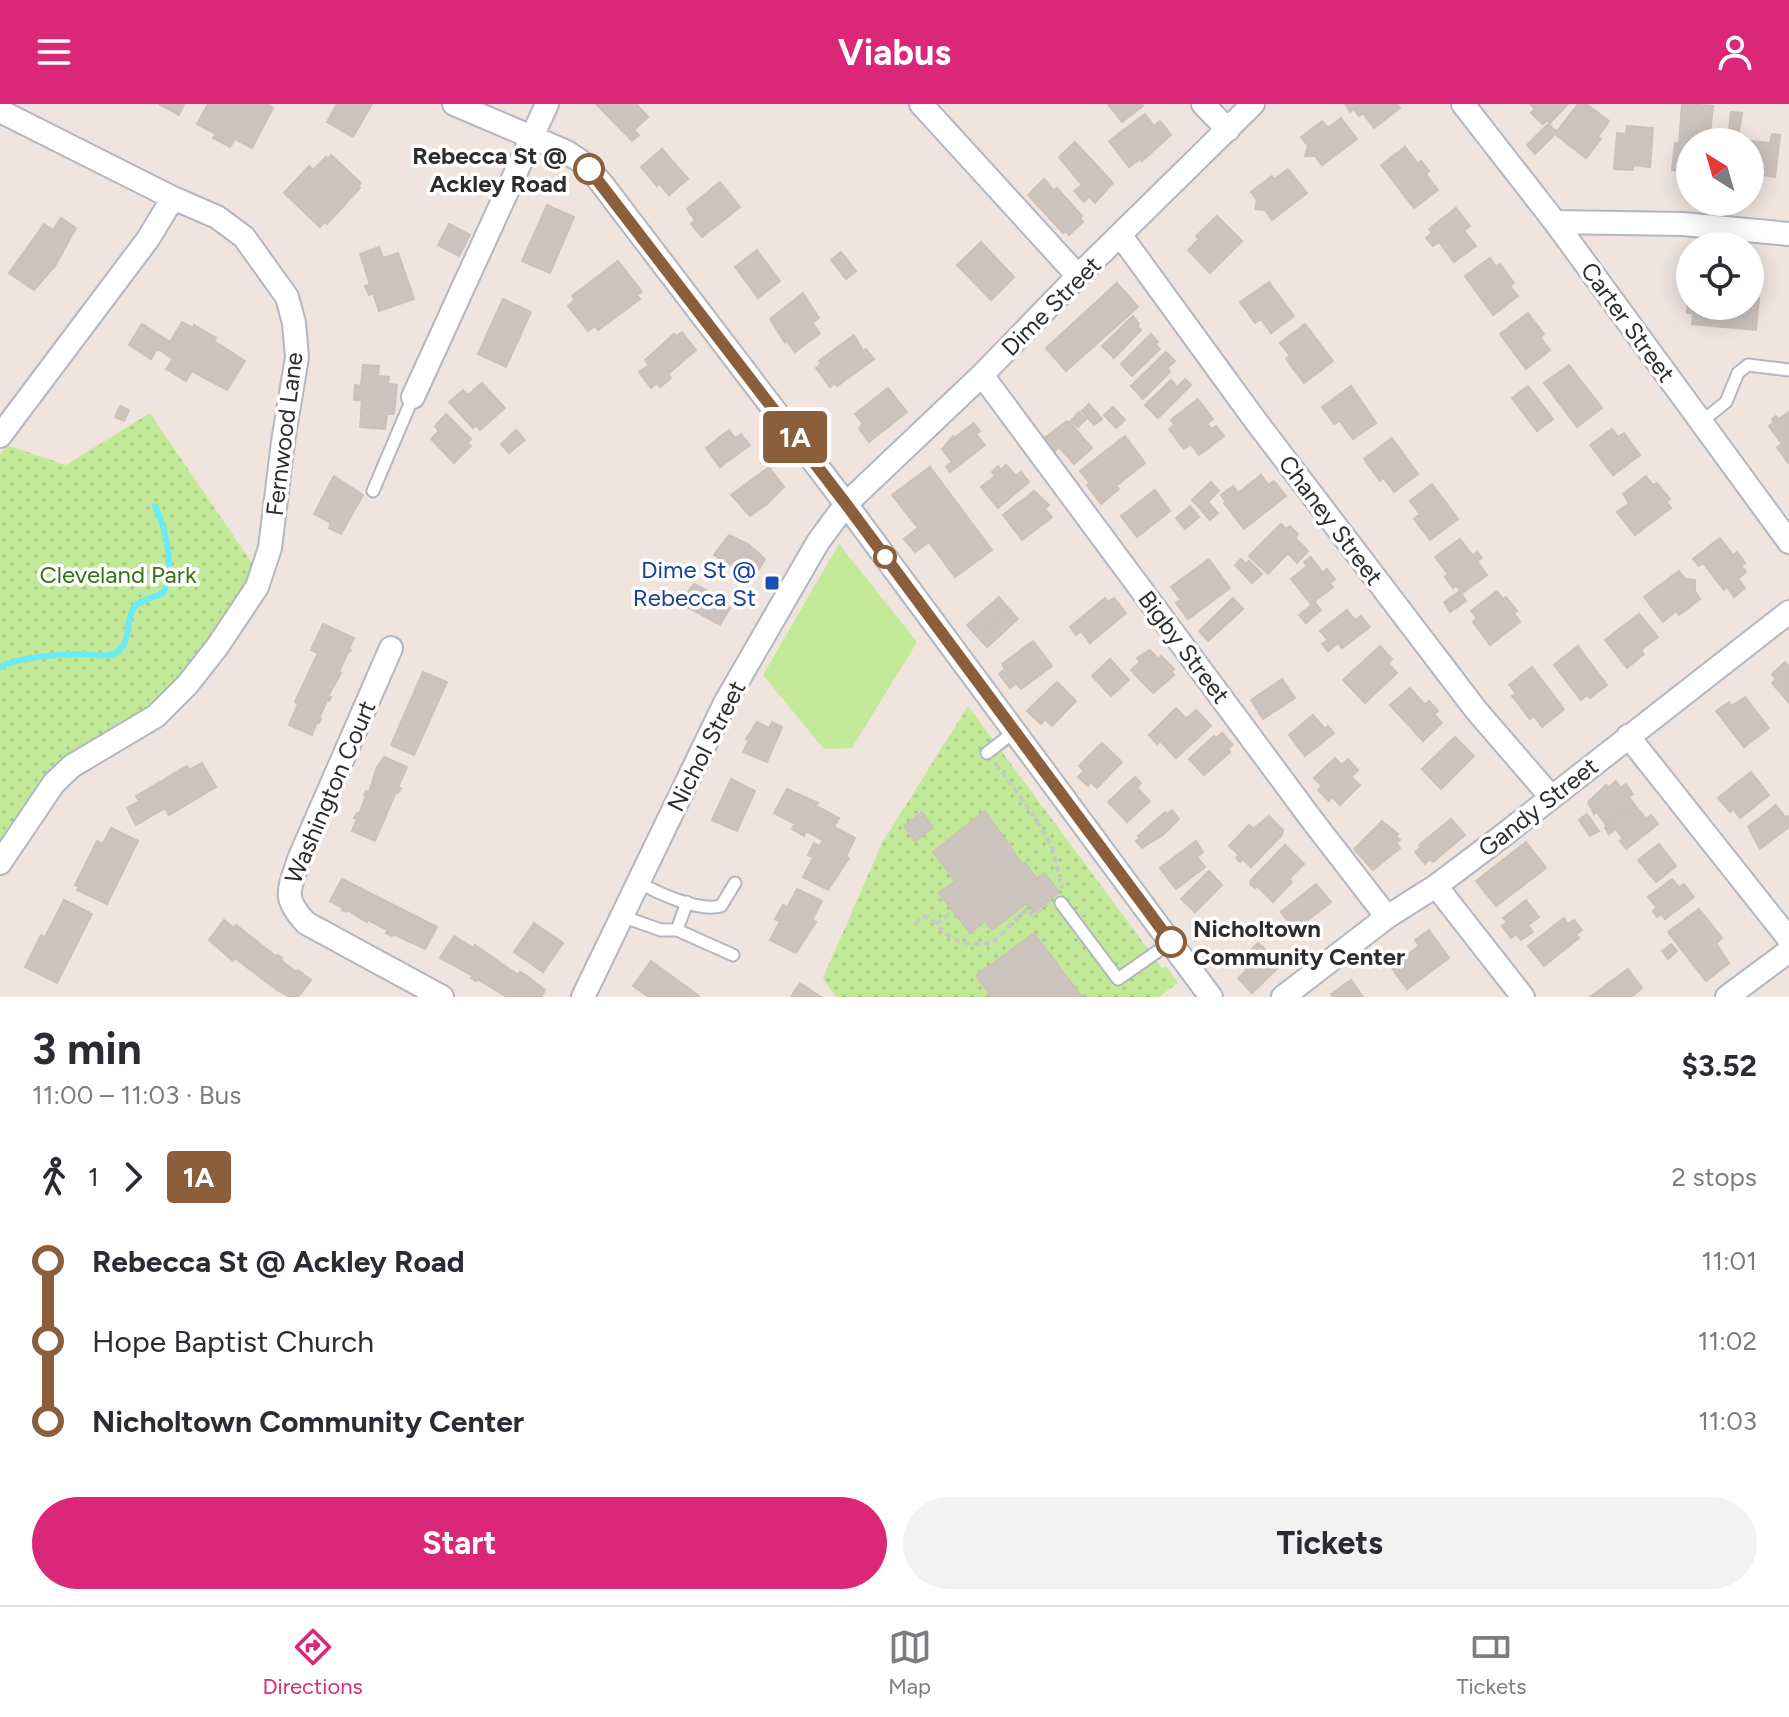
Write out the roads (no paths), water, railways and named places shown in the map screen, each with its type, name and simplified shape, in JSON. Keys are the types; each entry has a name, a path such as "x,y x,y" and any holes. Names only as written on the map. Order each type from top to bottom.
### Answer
{"street":[{"path":"454,104 567,152 586,165 846,504 1211,997"},
{"path":"413,397 547,104"},
{"path":"921,104 1078,276"},
{"path":"1203,104 1228,130"},
{"name":"Dime Street","path":"846,504 982,375 1253,104"},
{"name":"Carter Street","path":"1463,104 1555,222 1789,542"},
{"name":"Fernwood Lane","path":"0,111 217,217 244,237 287,297 294,323 297,357 266,565 257,587 187,685 156,716 72,766 54,783 0,863"},
{"path":"0,436 148,239 173,198"},
{"path":"1555,222 1683,224 1789,234"},
{"name":"Chaney Street","path":"1121,236 1255,420 1476,710 1551,797"},
{"name":"Bigby Street","path":"982,375 1387,917"},
{"name":"Nichol Street","path":"583,997 725,703 818,542 846,504"},
{"name":"Gandy Street","path":"1283,997 1387,917 1436,886 1789,612"},
{"name":"Washington Court","path":"391,648 299,859 288,893 291,907 306,923 442,997"},
{"path":"1628,736 1789,939"},
{"path":"1436,886 1523,997"},
{"path":"1727,997 1789,951"}],"lane":[{"path":"1701,422 1726,402 1738,373 1748,365 1789,370"},
{"path":"373,491 413,397"},
{"path":"987,753 1014,732"},
{"path":"638,882 665,896 717,907 735,883"},
{"path":"1060,898 1118,979 1171,942"},
{"path":"677,930 687,902"},
{"path":"621,916 661,930 677,930 733,955"}],"waterway":[{"path":"0,667 39,657 105,656 123,646 132,611 142,601 164,592 167,582 168,549 155,506"}],"place":[{"name":"Rebecca St @ Ackley Road","path":"589,169"},
{"name":"Dime St @ Rebecca St","path":"772,583"},
{"name":"Nicholtown Community Center","path":"1171,942"}],"park label":[{"name":"Cleveland Park","path":"118,574"}]}
